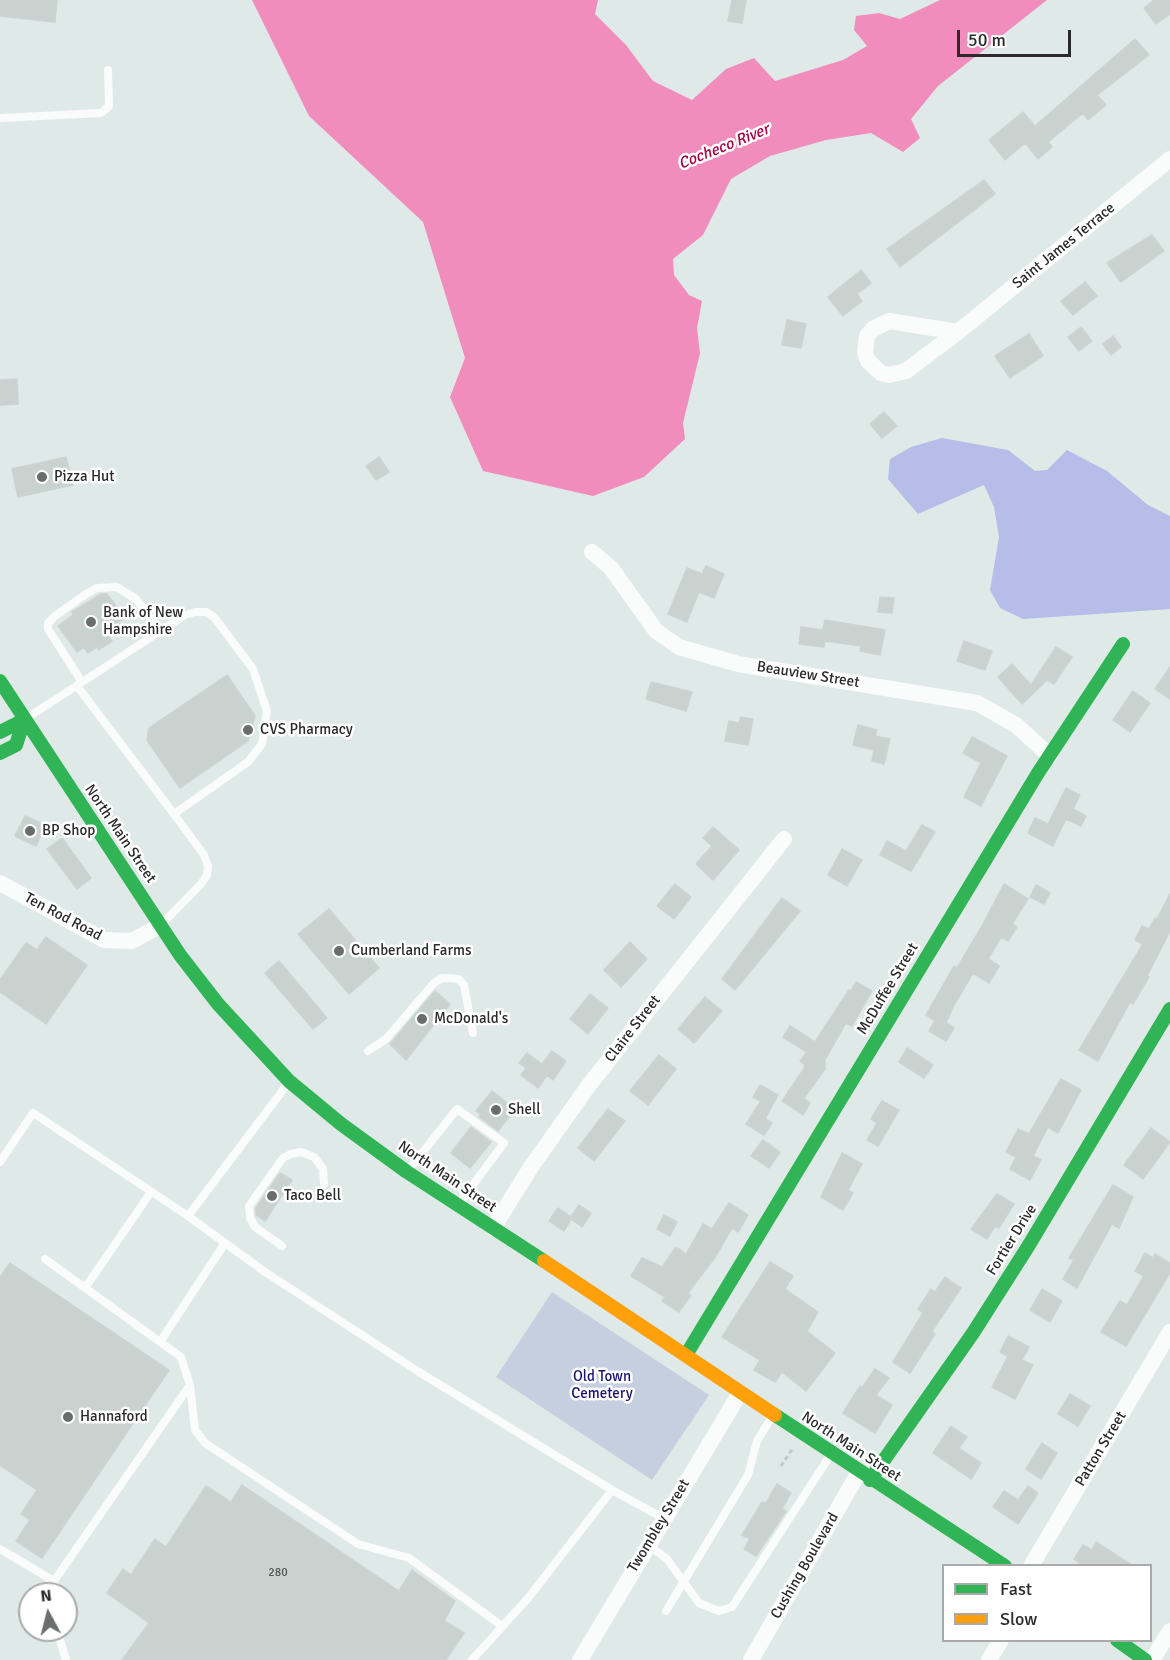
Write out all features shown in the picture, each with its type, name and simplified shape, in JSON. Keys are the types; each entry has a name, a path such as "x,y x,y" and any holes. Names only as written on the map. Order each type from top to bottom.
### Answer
{"street":[{"name":"Saint James Terrace","path":"958,332 889,321 873,329 867,336 865,353 868,361 881,373 897,375 958,332 1170,159"},
{"name":"Beauview Street","path":"592,552 611,568 656,631 679,646 738,664 977,703 1016,725 1050,756"},
{"name":"McDuffee Street","path":"686,1355 1050,756 1123,644"},
{"name":"North Main Street","path":"0,681 180,955 218,1004 289,1081 341,1124 407,1172 686,1355 864,1476 1002,1564"},
{"path":"0,732 24,720"},
{"path":"0,753 16,745 24,720"},
{"name":"Claire Street","path":"493,1228 531,1167 589,1085 745,885 784,839"},
{"name":"Ten Rod Road","path":"0,883 104,940 132,941 161,925"},
{"name":"Fortier Drive","path":"864,1476 973,1333 1029,1245 1170,1009"},
{"name":"Patton Street","path":"1032,1564 1170,1332"},
{"name":"Twombley Street","path":"580,1660 740,1393"},
{"name":"Cushing Boulevard","path":"751,1660 864,1476"},
{"path":"1152,1660 1170,1631"},
{"path":"989,1660 1000,1642"},
{"path":"1118,1642 1145,1660"}],"lane":[{"path":"0,118 102,113 109,106 108,70"},
{"path":"160,631 136,599 117,587 97,588 48,623 48,629 80,684 204,855 208,866 207,875 161,925"},
{"path":"24,720 185,615 206,612 214,618 253,669 267,711 262,744 257,753 174,814"},
{"path":"368,1052 386,1040 434,983 442,978 459,979 464,985 473,1033"},
{"path":"188,1216 289,1081"},
{"path":"407,1172 457,1109 504,1143 458,1205"},
{"path":"0,1162 33,1113 419,1372 612,1490 663,1518"},
{"path":"282,1246 255,1227 250,1218 249,1206 283,1158 291,1154 301,1152 314,1157 324,1169 324,1184"},
{"path":"85,1288 151,1192"},
{"path":"160,1342 225,1243"},
{"path":"45,1259 181,1358 190,1384 195,1430 205,1443 358,1544 409,1558 502,1626"},
{"path":"0,1549 54,1581 190,1384"},
{"path":"666,1611 748,1475 757,1441 773,1415"},
{"path":"648,1545 667,1559 699,1603 719,1611 732,1607 831,1454"},
{"path":"472,1660 529,1598 612,1490"},
{"path":"61,1642 66,1660"}],"path":[{"path":"781,1466 794,1447"}],"shaded area":[{"path":"942,438 1008,450 1035,471 1047,470 1067,450 1107,471 1148,505 1170,516 1170,609 1023,619 1000,608 990,590 999,537 994,507 984,485 918,514 888,479 890,459 911,447"}],"green space":[{"name":"Old Town Cemetery","path":"552,1292 709,1395 652,1480 496,1377"}],"water":[{"name":"Cocheco River","path":"252,0 598,0 595,14 626,45 653,81 692,100 726,69 754,58 775,81 843,60 867,46 854,30 856,16 879,13 900,19 940,0 1047,0 938,86 911,119 920,138 903,152 871,133 826,140 770,156 731,179 703,235 673,259 674,275 689,295 702,301 697,328 700,353 683,423 685,439 644,477 593,496 483,471 450,397 465,358 423,222 309,116"}],"building":[{"path":"0,0 57,0 55,22 0,16"},
{"path":"732,0 746,0 742,23 728,21"},
{"path":"1154,0 1170,0 1170,14 1156,24 1144,8"},
{"path":"1135,39 1149,55 1097,95 1106,105 1088,120 1083,113 1048,142 1052,147 1038,159 1025,143 1005,160 989,140 1023,112 1035,126"},
{"path":"984,180 995,194 900,267 887,249"},
{"path":"1152,235 1164,251 1121,282 1107,263"},
{"path":"861,270 871,283 857,294 862,301 843,316 828,297"},
{"path":"1085,282 1097,296 1073,315 1061,301"},
{"path":"787,320 806,324 801,348 782,345"},
{"path":"1081,327 1092,341 1079,351 1068,337"},
{"path":"1029,334 1043,356 1010,378 995,356"},
{"path":"1113,336 1121,347 1111,355 1103,344"},
{"path":"17,379 18,404 0,405 0,380"},
{"path":"884,412 897,426 882,438 870,424"},
{"name":"Pizza Hut","path":"66,457 73,485 18,497 12,469"},
{"path":"379,457 389,472 376,480 366,466"},
{"path":"706,566 724,574 714,598 699,592 687,622 668,614 687,568 702,574"},
{"name":"Bank of New Hampshire","path":"101,594 107,594 125,618 112,627 116,632 109,637 112,641 99,650 97,647 88,653 84,647 77,652 58,626 73,615 72,612"},
{"path":"880,597 894,598 892,613 878,612"},
{"path":"825,620 885,630 880,655 860,651 861,646 825,641 824,647 799,644 801,627 823,630"},
{"path":"964,641 992,651 985,670 957,661"},
{"path":"1056,647 1072,657 1054,684 1047,680 1022,704 998,677 1012,664 1031,685"},
{"path":"1170,667 1170,699 1155,689"},
{"name":"CVS Pharmacy","path":"227,675 255,716 248,741 180,788 147,740 149,728"},
{"path":"651,682 692,692 686,711 646,699"},
{"path":"1133,691 1150,703 1130,732 1113,720"},
{"path":"741,717 753,719 748,745 725,741 729,721 739,723"},
{"path":"858,725 877,730 875,736 890,739 884,764 872,761 874,750 853,745"},
{"path":"972,737 1007,756 981,806 964,797 981,763 963,753"},
{"path":"1066,788 1080,795 1073,809 1086,816 1081,826 1066,819 1053,846 1028,833 1035,818 1048,824"},
{"name":"BP Shop","path":"25,816 45,825 36,846 15,836"},
{"path":"922,825 935,832 911,871 880,855 887,841 906,851"},
{"path":"713,827 739,850 713,880 696,864 712,846 703,838"},
{"path":"62,838 91,878 77,889 47,849"},
{"path":"842,849 862,860 847,886 828,875"},
{"path":"675,884 691,897 674,919 657,906"},
{"path":"1004,884 1028,899 1012,924 1017,927 1008,941 1001,937 988,959 999,966 989,983 973,973 953,1007 946,1023 954,1028 946,1041 929,1031 935,1021 926,1015 954,966 957,968"},
{"path":"1036,885 1050,893 1044,904 1030,897"},
{"path":"1170,894 1170,931 1147,976 1149,977 1133,1004 1130,1002 1098,1061 1079,1050 1143,944 1135,940 1142,926 1149,929"},
{"path":"782,898 800,911 735,990 722,979"},
{"name":"Cumberland Farms","path":"329,909 379,968 349,994 298,934"},
{"path":"46,937 87,965 46,1024 0,992 0,980 26,943 37,950"},
{"path":"630,942 647,959 621,987 604,970"},
{"path":"279,961 327,1018 313,1029 265,973"},
{"path":"856,982 872,991 852,1026 846,1023 825,1060 825,1069 804,1098 810,1103 803,1115 782,1101 803,1070 805,1065 800,1061 807,1052 783,1037 790,1026 815,1042"},
{"name":"McDonald's","path":"435,991 450,1004 406,1060 390,1044"},
{"path":"590,994 608,1008 588,1034 570,1019"},
{"path":"705,997 722,1011 694,1043 678,1029"},
{"path":"907,1048 933,1065 924,1078 899,1062"},
{"path":"552,1051 566,1061 553,1080 547,1075 538,1088 521,1075 526,1068 519,1063 527,1053 542,1064"},
{"path":"659,1055 676,1069 648,1105 630,1091"},
{"path":"1061,1079 1081,1090 1058,1133 1048,1127 1033,1156 1041,1160 1030,1180 1010,1169 1016,1157 1006,1152 1018,1129 1029,1134"},
{"path":"760,1085 778,1095 765,1119 772,1123 764,1135 746,1124 761,1101 753,1097"},
{"name":"Shell","path":"492,1091 515,1109 498,1131 479,1117 481,1114 476,1111"},
{"path":"882,1101 899,1110 878,1146 867,1140 877,1123 871,1119"},
{"path":"608,1109 625,1121 594,1161 578,1148"},
{"path":"471,1127 491,1142 470,1168 451,1153"},
{"path":"1151,1128 1170,1142 1143,1179 1124,1165"},
{"path":"763,1140 780,1152 769,1168 751,1156"},
{"path":"842,1153 862,1164 848,1190 853,1193 843,1210 821,1197"},
{"name":"Taco Bell","path":"280,1173 292,1180 265,1221 256,1215 256,1208"},
{"path":"1113,1185 1133,1197 1119,1228 1112,1224 1077,1288 1063,1279 1074,1260 1069,1258"},
{"path":"997,1194 1014,1204 999,1228 995,1226 987,1239 971,1229"},
{"path":"729,1203 748,1215 738,1232 732,1228 716,1256 688,1293 691,1295 679,1312 662,1301 665,1297 631,1276 642,1258 662,1267 676,1247 686,1254 703,1224 712,1229"},
{"path":"579,1205 591,1213 582,1227 571,1219 564,1231 549,1221 558,1208 571,1217"},
{"path":"664,1215 677,1222 670,1236 657,1229"},
{"path":"1145,1253 1153,1258 1155,1254 1170,1263 1170,1273 1126,1346 1101,1332 1120,1301 1127,1305 1144,1276 1135,1271"},
{"path":"770,1262 793,1276 785,1289 818,1312 807,1331 835,1353 806,1391 782,1372 775,1382 754,1370 760,1360 722,1337"},
{"name":"Hannaford","path":"10,1263 169,1370 42,1558 16,1541 30,1520 21,1514 37,1490 0,1465 0,1277"},
{"path":"945,1277 961,1288 932,1331 935,1334 910,1373 893,1362 923,1313 918,1309 931,1289 935,1292"},
{"path":"1042,1289 1062,1301 1050,1322 1030,1310"},
{"path":"1008,1336 1029,1347 1022,1360 1033,1365 1015,1399 992,1387 1008,1356 1000,1352"},
{"path":"875,1369 889,1378 876,1395 892,1405 875,1433 843,1413 860,1386 862,1388"},
{"path":"1070,1394 1090,1406 1078,1426 1058,1414"},
{"path":"951,1426 967,1437 959,1448 981,1463 971,1479 933,1453"},
{"path":"1042,1443 1057,1453 1041,1479 1026,1469"},
{"path":"777,1484 791,1493 782,1509 786,1511 756,1556 744,1549 750,1539 742,1535 762,1502 766,1503"},
{"path":"242,1485 399,1591 412,1570 455,1601 444,1621 464,1633 446,1660 122,1660 149,1623 107,1593 123,1569 131,1575 155,1539 166,1547 206,1486 231,1502"},
{"path":"1028,1486 1038,1493 1018,1524 993,1507 1004,1491 1018,1500"},
{"path":"1096,1542 1130,1564 1081,1564 1074,1559 1083,1545 1092,1550"}],"traffic: fast":[{"path":"686,1355 1038,773 1123,644"},
{"path":"0,681 180,955 218,1004 289,1081 341,1124 407,1172 544,1261"},
{"path":"0,732 24,720"},
{"path":"0,753 16,745 24,720"},
{"path":"870,1480 973,1333 1029,1245 1170,1009"},
{"path":"775,1415 1002,1564"},
{"path":"1120,1642 1145,1660"}],"traffic: slow":[{"path":"544,1261 775,1415"}],"place":[{"name":"Pizza Hut","path":"42,477"},
{"name":"Bank of New Hampshire","path":"91,622"},
{"name":"CVS Pharmacy","path":"248,730"},
{"name":"BP Shop","path":"30,831"},
{"name":"Cumberland Farms","path":"339,951"},
{"name":"McDonald's","path":"422,1019"},
{"name":"Shell","path":"496,1110"},
{"name":"Taco Bell","path":"272,1196"},
{"name":"Hannaford","path":"68,1417"}]}
